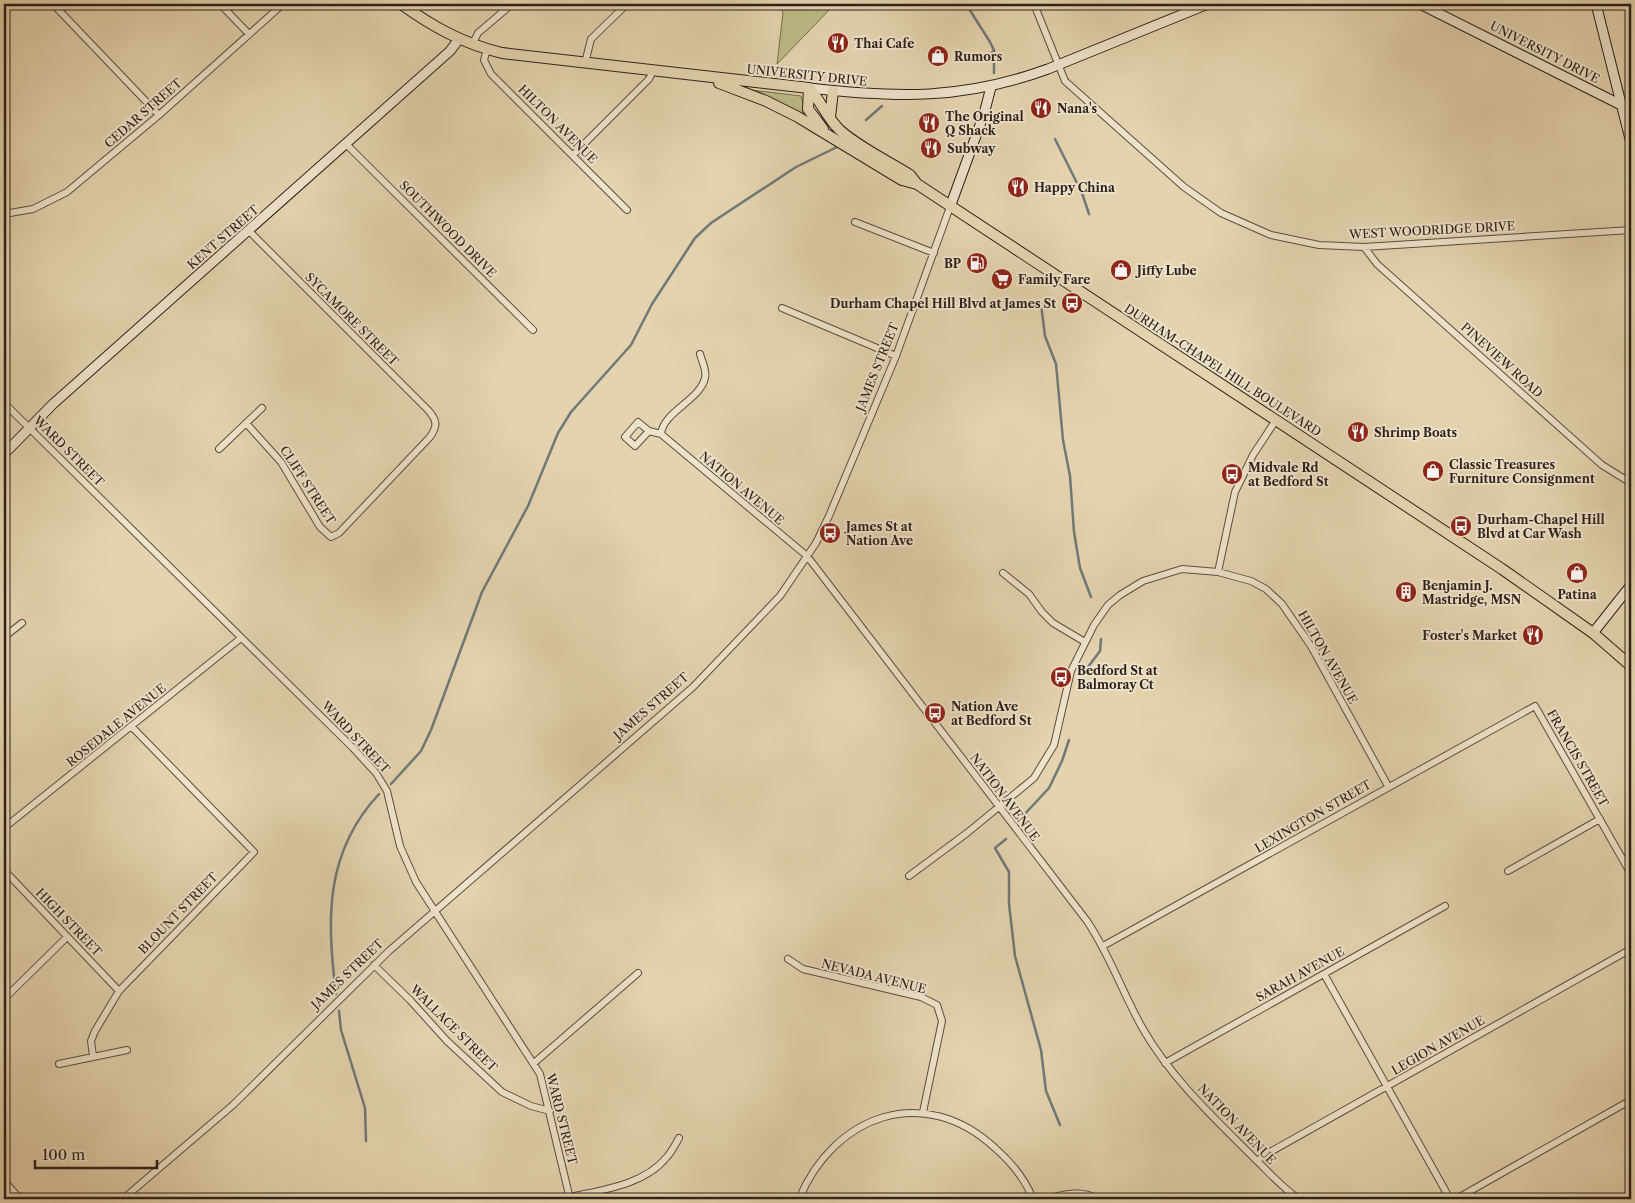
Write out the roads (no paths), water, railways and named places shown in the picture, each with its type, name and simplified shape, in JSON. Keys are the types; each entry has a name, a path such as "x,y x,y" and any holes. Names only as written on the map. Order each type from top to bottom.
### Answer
{"main road":[{"name":"UNIVERSITY DRIVE","path":"401,4 459,39 487,50 532,58 809,88"},
{"path":"702,76 766,101 827,134 902,180 917,184"},
{"path":"809,88 808,109 827,134"},
{"name":"DURHAM-CHAPEL HILL BOULEVARD","path":"809,88 816,96 823,111 842,131 910,175 917,184 1502,569 1593,633 1631,666"},
{"path":"830,117 833,91"}],"street":[{"path":"53,4 159,115"},
{"path":"220,4 249,34"},
{"name":"CEDAR STREET","path":"4,214 33,209 67,192 159,115 283,4"},
{"path":"500,4 505,9"},
{"path":"472,45 478,33 512,4"},
{"path":"585,63 591,39 627,4"},
{"name":"WEST WOODRIDGE DRIVE","path":"1034,4 1065,81 1184,187 1221,212 1253,228 1290,240 1335,247 1364,248 1631,230"},
{"name":"UNIVERSITY DRIVE","path":"809,88 919,96 948,94 991,87 1059,65 1208,4"},
{"name":"UNIVERSITY DRIVE","path":"1420,4 1631,110"},
{"path":"1596,4 1631,143"},
{"name":"KENT STREET","path":"4,454 29,427 450,51 459,39"},
{"name":"HILTON AVENUE","path":"487,50 484,60 491,74 627,210"},
{"path":"572,156 649,78 653,71"},
{"name":"JAMES STREET","path":"123,1199 233,1105 374,965 693,687 768,610 807,556 829,516 896,356 934,253 991,87"},
{"name":"SOUTHWOOD DRIVE","path":"346,144 533,330"},
{"path":"855,222 934,253"},
{"name":"SYCAMORE STREET","path":"249,231 436,420 436,425 430,437 339,533 331,537"},
{"name":"PINEVIEW ROAD","path":"1364,248 1377,264 1602,465 1631,483"},
{"path":"782,308 896,356"},
{"path":"649,432 661,434 663,425 701,386 705,370 700,354"},
{"name":"WARD STREET","path":"4,403 353,748 379,777 391,802 404,859 435,911 534,1063 544,1086 570,1198"},
{"path":"219,449 262,408"},
{"path":"1218,572 1235,492 1253,455 1276,420"},
{"name":"CLIFF STREET","path":"246,423 272,450 320,527 331,537"},
{"name":"NATION AVENUE","path":"661,434 807,556 1087,921 1103,946 1133,1011 1165,1062 1193,1095 1258,1161 1299,1199"},
{"name":"HILTON AVENUE","path":"910,876 1029,784 1050,754 1058,728 1068,681 1085,642 1108,604 1135,585 1182,569 1218,572 1261,586 1290,613 1311,646 1388,786"},
{"path":"1003,573 1029,594 1053,623 1085,642"},
{"path":"1593,633 1631,584"},
{"path":"4,637 22,623"},
{"name":"ROSEDALE AVENUE","path":"4,828 241,638"},
{"name":"LEXINGTON STREET","path":"1103,946 1535,706"},
{"name":"FRANCIS STREET","path":"1535,706 1631,874"},
{"name":"BLOUNT STREET","path":"93,1056 92,1041 95,1031 119,991 254,852 131,726"},
{"path":"1508,871 1600,819"},
{"name":"HIGH STREET","path":"4,870 119,991"},
{"name":"SARAH AVENUE","path":"1165,1062 1445,906"},
{"path":"4,1000 67,937"},
{"name":"LEGION AVENUE","path":"1258,1161 1263,1156 1631,949"},
{"name":"NEVADA AVENUE","path":"788,959 803,969 921,997 938,1005 942,1021 923,1112"},
{"name":"WALLACE STREET","path":"374,965 448,1041 502,1092 531,1106 550,1112"},
{"path":"534,1063 638,973"},
{"path":"1324,974 1450,1199"},
{"path":"59,1064 127,1050"},
{"path":"1456,1199 1631,1100"},
{"path":"799,1199 805,1184 824,1158 842,1140 862,1126 901,1112 923,1112 958,1122 986,1140 1019,1173 1033,1199"},
{"path":"570,1198 620,1186 647,1173 666,1159 679,1138"},
{"path":"4,1182 20,1199"},
{"path":"1045,1199 1073,1193 1088,1195 1098,1199"}],"waterway":[{"path":"966,4 994,50 994,73"},
{"path":"986,61 993,51"},
{"path":"866,120 882,106"},
{"path":"1055,139 1082,193 1089,214"},
{"path":"391,784 421,751 431,730 482,592 528,506 558,433 571,412 631,345 652,304 695,238 711,223 796,167 837,147"},
{"path":"1041,304 1045,336 1056,364 1063,440 1070,476 1074,532 1080,568 1091,597"},
{"path":"1085,671 1100,651 1101,639"},
{"path":"1022,817 1049,788 1062,761 1069,740"},
{"path":"336,994 331,940 331,914 339,864 348,840 361,816 379,794"},
{"path":"1006,839 995,848 1009,872 1009,904 1015,956 1041,1050 1046,1091 1060,1125"},
{"path":"339,1011 341,1030 365,1108 366,1141"}],"place":[{"name":"Thai Cafe","path":"838,43"},
{"name":"Rumors","path":"938,56"},
{"name":"Nana's","path":"1041,108"},
{"name":"The Original Q Shack","path":"929,123"},
{"name":"Subway","path":"931,148"},
{"name":"Happy China","path":"1018,187"},
{"name":"BP","path":"977,263"},
{"name":"Jiffy Lube","path":"1121,270"},
{"name":"Family Fare","path":"1002,279"},
{"name":"Durham Chapel Hill Blvd at James St","path":"1072,303"},
{"name":"Shrimp Boats","path":"1358,432"},
{"name":"Classic Treasures Furniture Consignment","path":"1433,471"},
{"name":"Midvale Rd at Bedford St","path":"1232,474"},
{"name":"Durham-Chapel Hill Blvd at Car Wash","path":"1461,526"},
{"name":"James St at Nation Ave","path":"830,533"},
{"name":"Patina","path":"1577,573"},
{"name":"Benjamin J. Mastridge, MSN","path":"1406,592"},
{"name":"Foster's Market","path":"1533,635"},
{"name":"Bedford St at Balmoray Ct","path":"1061,677"},
{"name":"Nation Ave at Bedford St","path":"935,713"}]}
